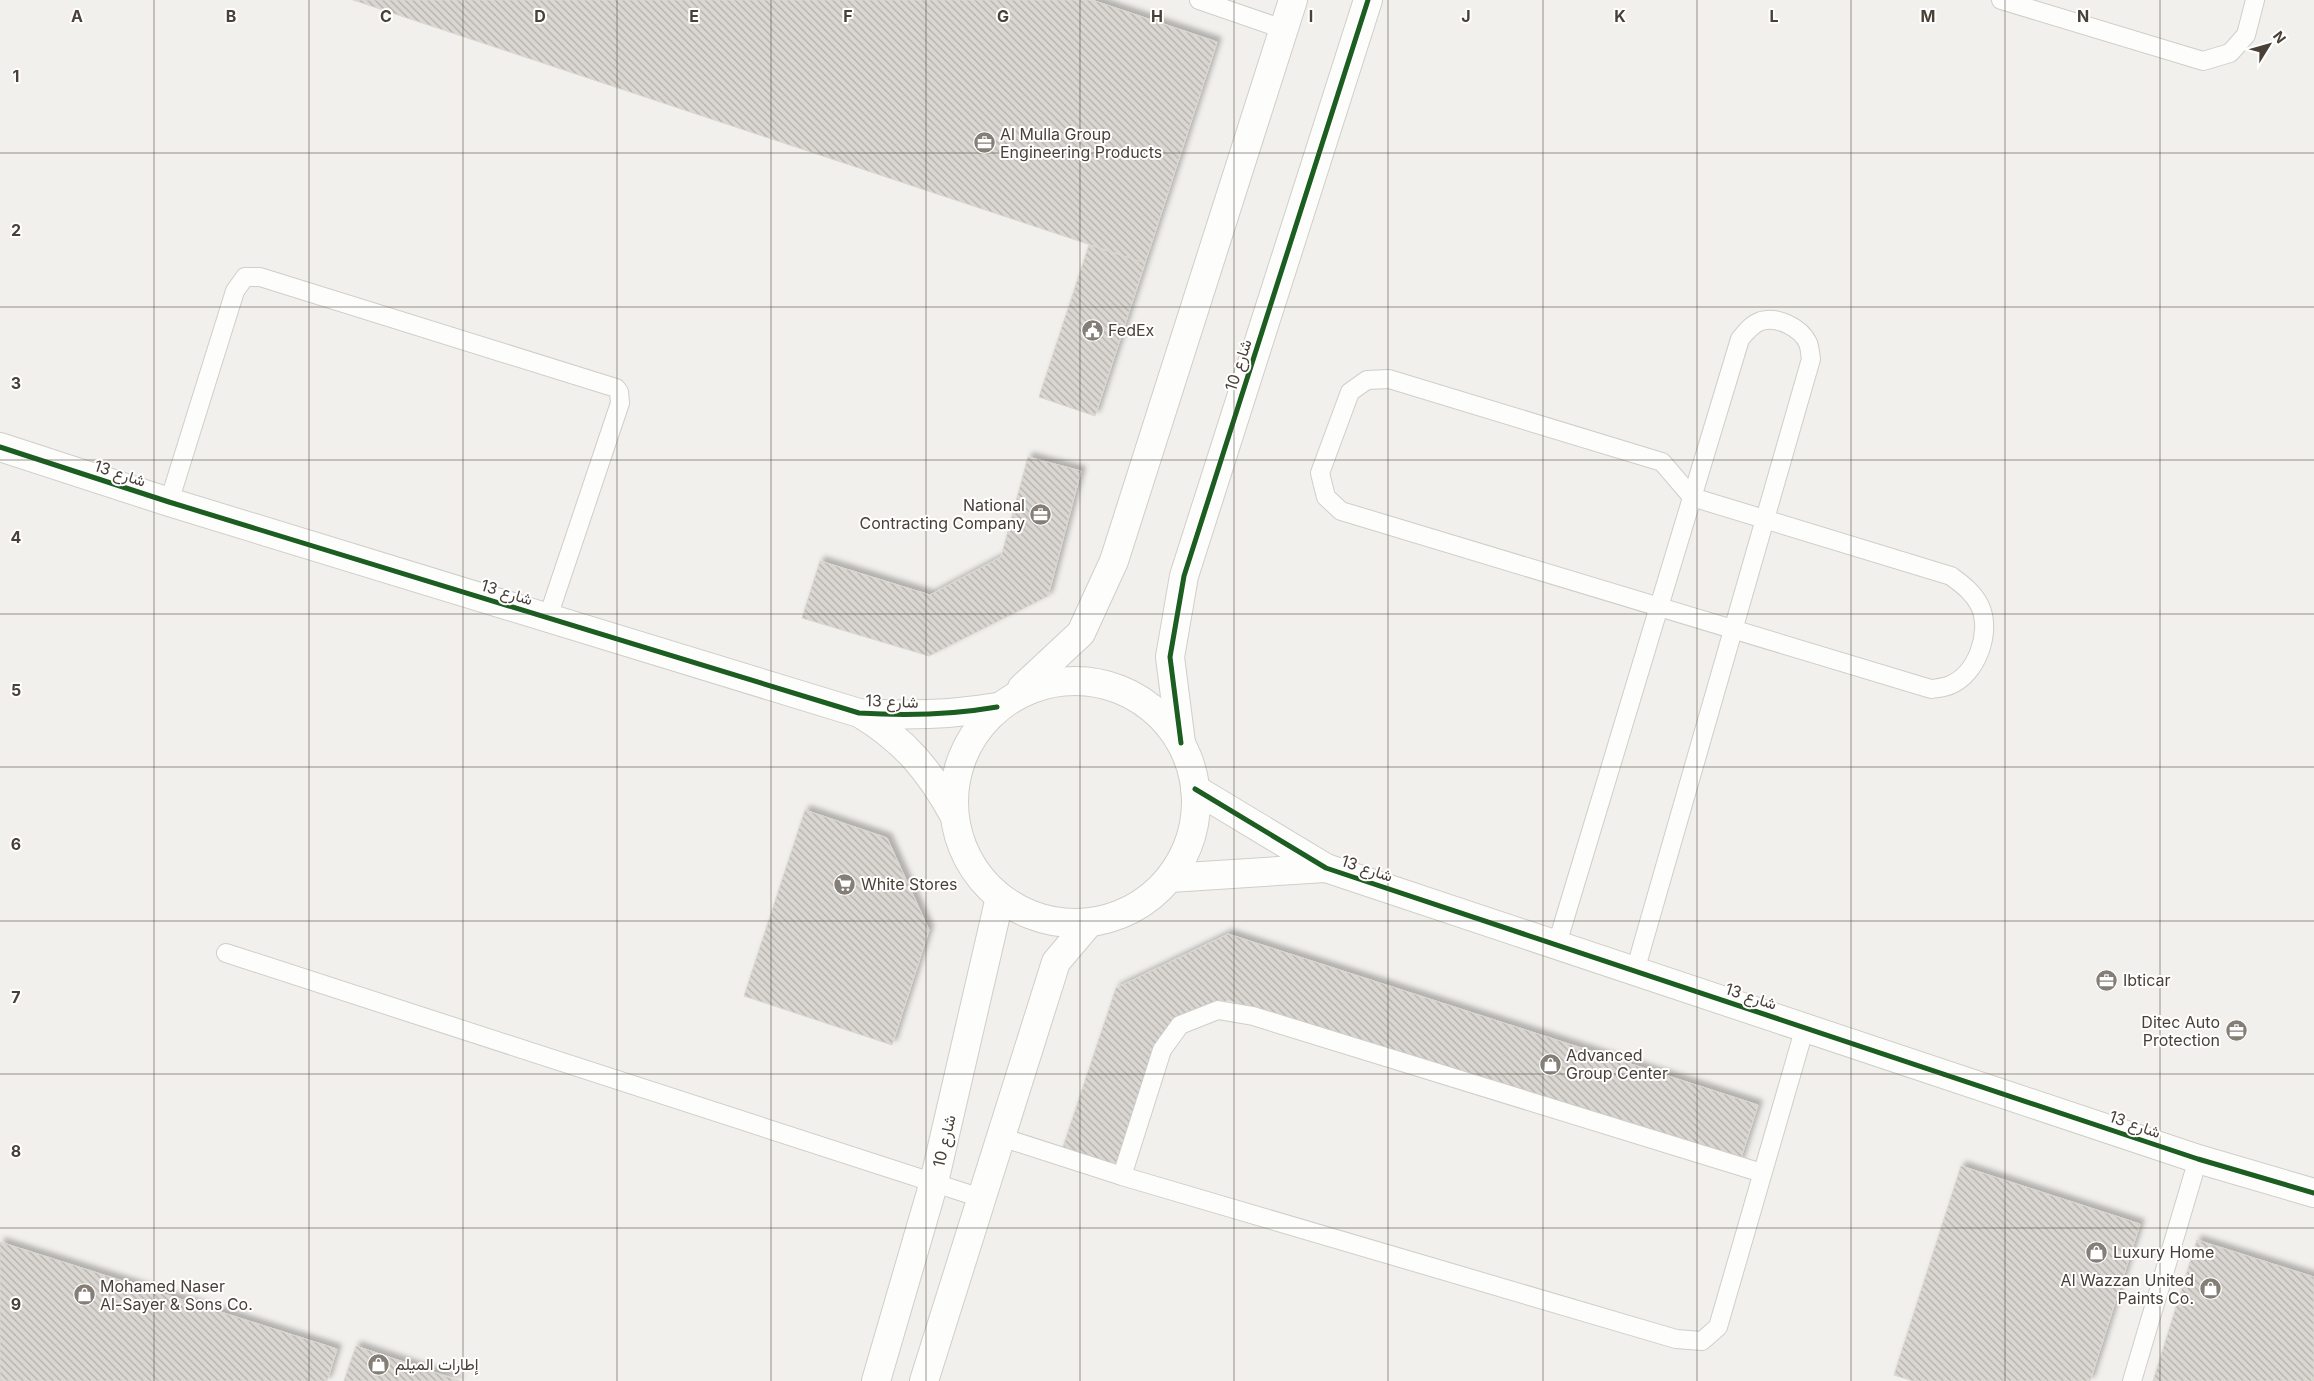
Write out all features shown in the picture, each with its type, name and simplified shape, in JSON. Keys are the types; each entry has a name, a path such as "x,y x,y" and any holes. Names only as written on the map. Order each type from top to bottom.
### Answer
{"street":[{"path":"1006,701 1038,685 1061,680 1082,680 1109,685 1130,693 1151,707 1165,721 1181,743 1190,765 1195,789 1196,814 1192,836 1183,857 1170,878 1155,894 1134,908 1116,916 1089,923 1068,923 1042,919 1022,911 1000,897 982,880 969,861 961,845 954,815 954,787 957,768 966,745 980,725 1006,701 1081,633 1114,560 1293,0"},
{"name":"شارع 10","path":"1181,743 1170,657 1184,576 1368,0"},
{"name":"شارع 13","path":"5,446 169,502 860,713 914,715 970,712 1006,701"},
{"name":"شارع 13","path":"860,713 898,740 915,756 930,774 954,815"},
{"name":"شارع 13","path":"1195,789 1326,868 2198,1159 2314,1192"},
{"name":"شارع 13","path":"1170,878 1326,868"},
{"name":"شارع 10","path":"876,1381 934,1182 1000,897"},
{"path":"924,1381 1056,962 1089,923"}],"lane":[{"path":"1199,0 1283,29"},
{"path":"2001,0 2203,61 2230,53 2246,35 2256,0"},
{"path":"169,502 235,291 245,277 252,276 269,280 616,388 619,392 620,403 548,617"},
{"path":"1557,944 1740,339 1749,328 1762,321 1782,322 1799,330 1808,343 1811,359 1635,971"},
{"path":"1389,379 1662,462 1692,497 1951,576 1968,588 1980,608 1984,631 1979,654 1967,673 1950,685 1931,689 1341,511 1326,497 1320,474 1350,392 1367,380 1389,379"},
{"path":"226,953 981,1198"},
{"path":"1122,1176 1162,1050 1180,1025 1218,1010 1253,1016 1762,1173"},
{"path":"1001,1138 1122,1176 1676,1339 1702,1341 1718,1327 1805,1027"},
{"path":"2132,1381 2198,1159"}],"building":[{"name":"Al Mulla Group Engineering Products","path":"353,0 1092,0 1217,42 1145,263"},
{"name":"FedEx","path":"1089,245 1145,263 1095,416 1039,397"},
{"name":"National Contracting Company","path":"1028,457 1081,471 1048,596 929,656 802,618 820,561 930,595 1001,557"},
{"name":"White Stores","path":"805,810 887,838 929,930 892,1045 744,996"},
{"path":"1228,934 1758,1105 1739,1164 1228,1000 1166,1030 1119,1173 1061,1153 1116,988"},
{"path":"1961,1166 2140,1224 2090,1381 1913,1381 1894,1375"},
{"path":"2197,1240 2314,1277 2314,1381 2153,1381"},
{"name":"Mohamed Naser Al-Sayer & Sons Co.","path":"0,1242 337,1349 327,1381 0,1381"},
{"name":"إطارات الميلم","path":"356,1346 460,1381 344,1381"}],"cycle path":[{"path":"1181,743 1170,657 1184,576 1368,0"},
{"path":"0,447 169,502 859,713 928,714 963,712 997,707"},
{"path":"1195,789 1326,868 2198,1159 2314,1193"}],"place":[{"name":"Al Mulla Group Engineering Products","path":"984,143"},
{"name":"FedEx","path":"1092,330"},
{"name":"National Contracting Company","path":"1041,514"},
{"name":"White Stores","path":"845,884"},
{"name":"Ibticar","path":"2107,980"},
{"name":"Ditec Auto Protection","path":"2236,1031"},
{"name":"Advanced Group Center","path":"1550,1064"},
{"name":"Luxury Home","path":"2097,1252"},
{"name":"Al Wazzan United Paints Co.","path":"2210,1289"},
{"name":"Mohamed Naser Al-Sayer & Sons Co.","path":"84,1295"},
{"name":"إطارات الميلم","path":"379,1364"}]}
